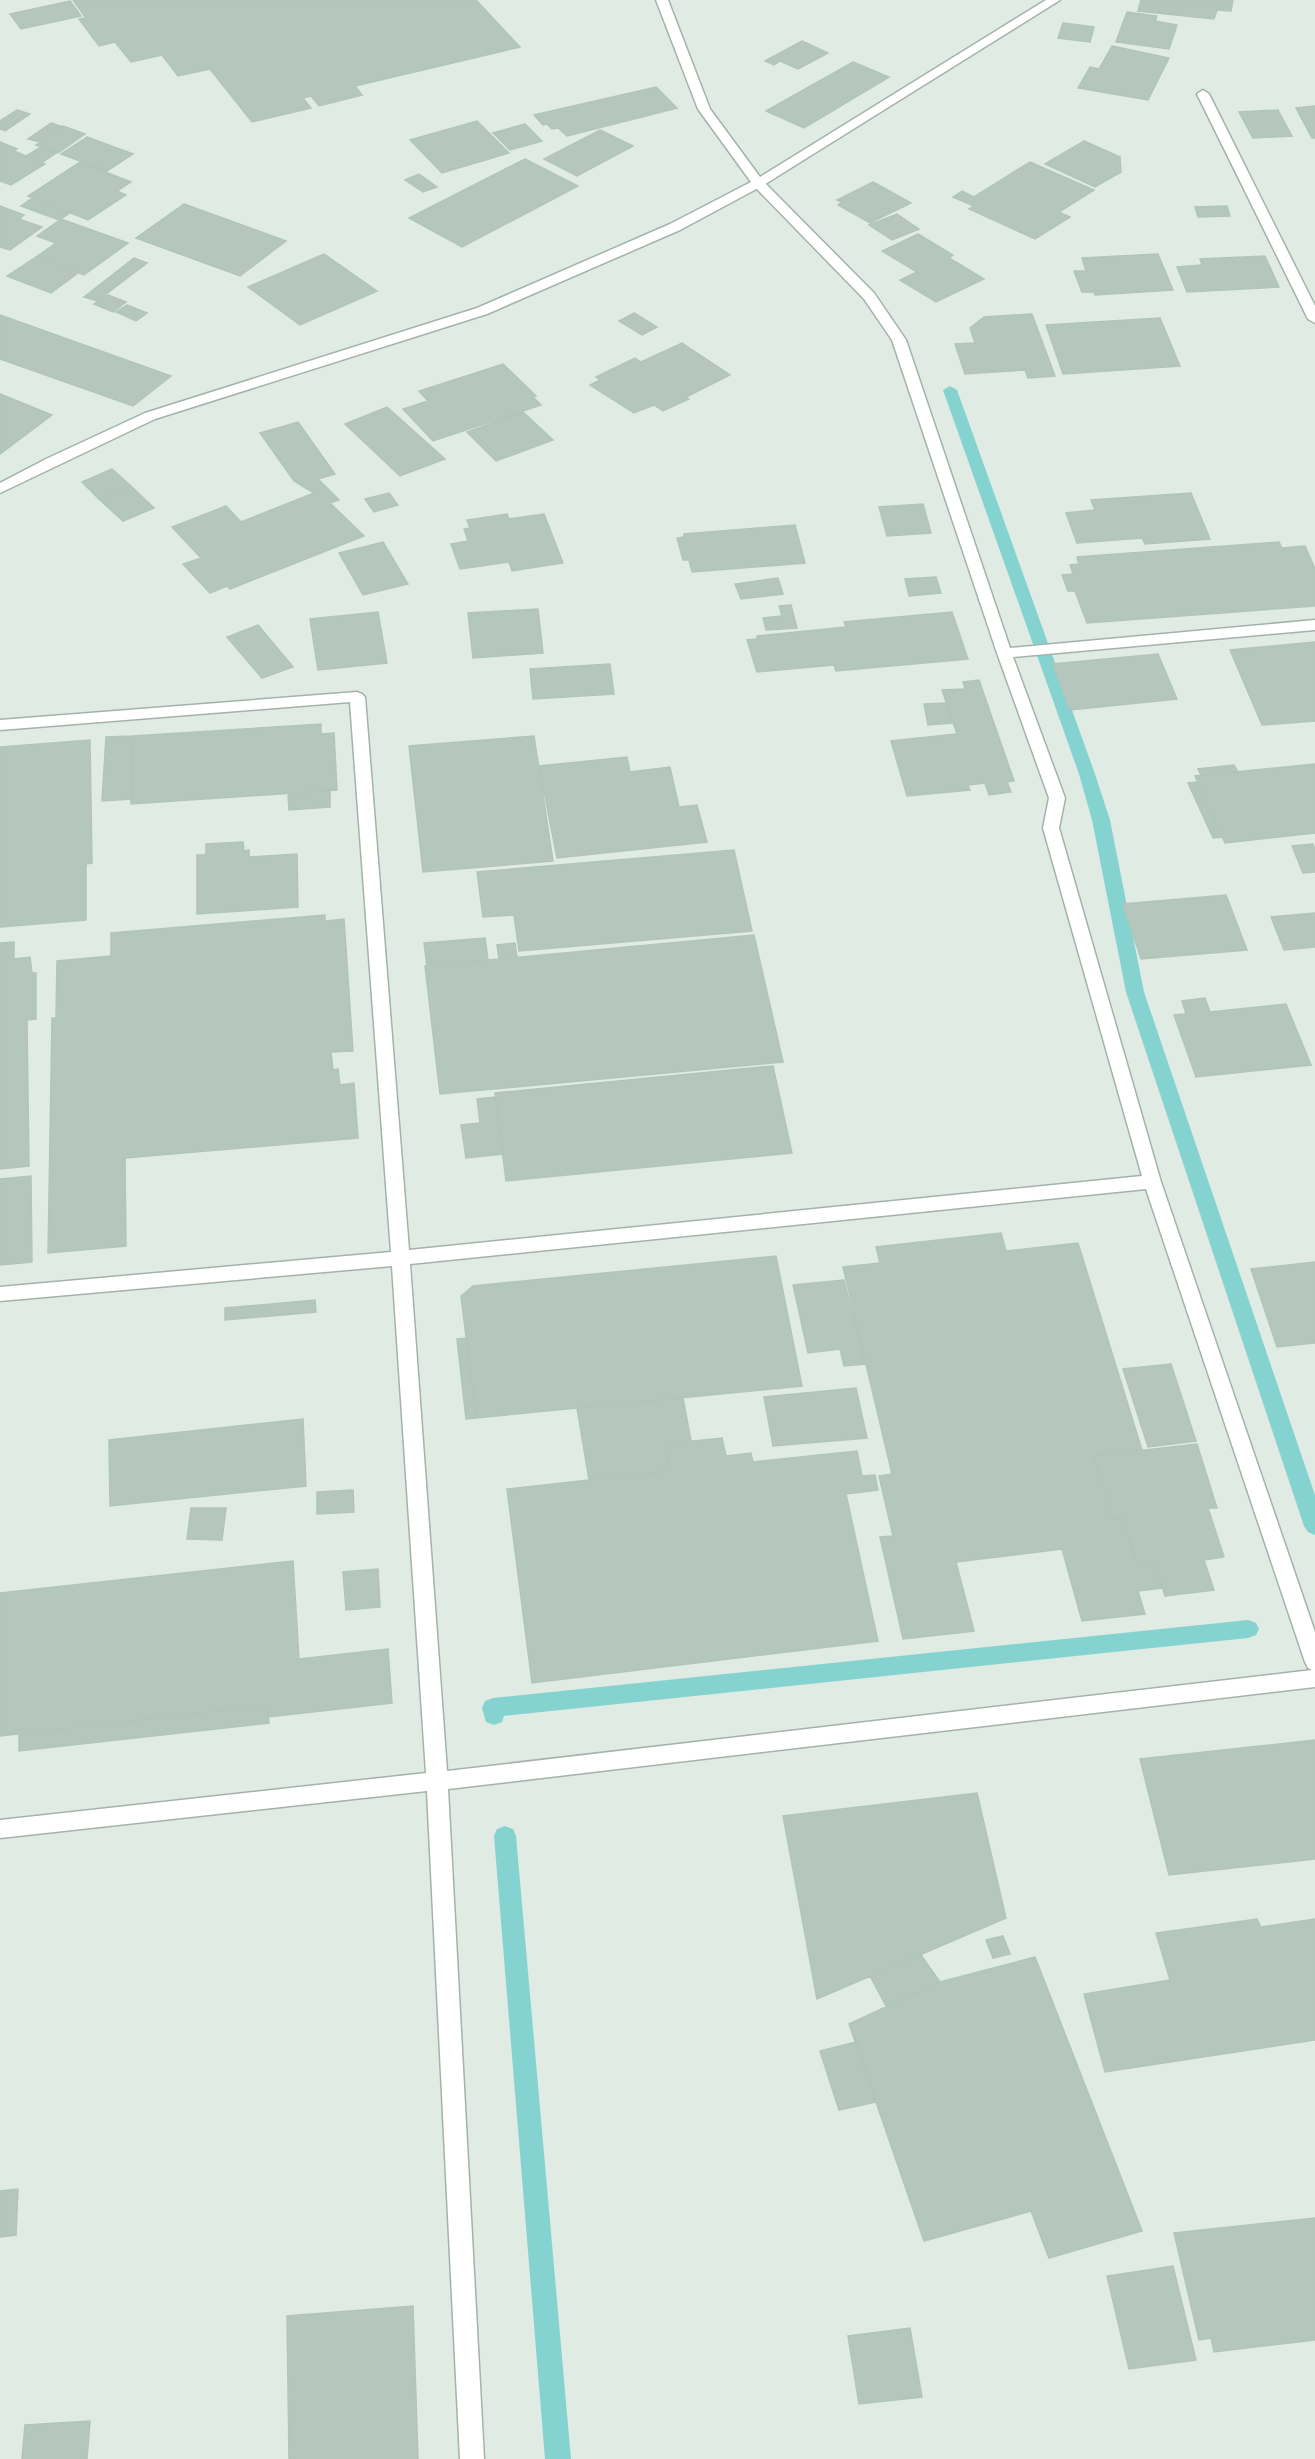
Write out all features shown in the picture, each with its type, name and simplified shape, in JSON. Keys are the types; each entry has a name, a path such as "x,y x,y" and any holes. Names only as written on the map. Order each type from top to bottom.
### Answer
{"street":[{"path":"662,0 704,109 758,183 869,296 899,340 1004,653 1057,798 1051,828 1152,1182 1315,1662"},
{"path":"0,489 51,462 150,416 482,311 675,227 758,183 1054,0"},
{"path":"1203,94 1315,319"},
{"path":"1004,653 1315,625"},
{"path":"0,726 357,698 401,1258 437,1780 472,2459"},
{"path":"0,1294 401,1258 1152,1182"},
{"path":"0,1829 1315,1678"}],"building":[{"path":"73,0 476,0 520,47 355,86 362,95 319,106 311,96 303,98 311,108 252,122 210,69 178,76 162,55 131,62 115,42 99,46 79,19 86,18"},
{"path":"1141,0 1233,0 1231,11 1217,10 1214,19 1138,11"},
{"path":"70,1 81,16 21,29 10,14"},
{"path":"1127,12 1157,16 1155,21 1177,25 1169,49 1116,42"},
{"path":"1063,23 1094,27 1090,42 1058,38"},
{"path":"802,41 828,53 798,69 780,61 774,65 765,61"},
{"path":"1112,46 1169,58 1148,100 1078,88 1090,67 1099,69"},
{"path":"853,62 889,77 804,128 766,111"},
{"path":"656,87 677,108 567,136 558,128 552,129 547,124 543,125 534,115"},
{"path":"1315,106 1315,138 1312,138 1296,108"},
{"path":"17,110 30,114 5,131 0,129 0,121"},
{"path":"1278,110 1292,136 1253,138 1239,112"},
{"path":"477,121 509,153 442,173 410,140"},
{"path":"51,123 63,127 40,142 28,139"},
{"path":"525,124 542,141 510,150 493,133"},
{"path":"63,126 85,134 58,153 36,145"},
{"path":"600,130 633,146 577,176 544,159"},
{"path":"87,137 133,154 107,171 61,154"},
{"path":"1084,141 1120,157 1121,172 1095,187 1045,164"},
{"path":"0,142 17,149 14,151 45,164 11,185 0,181"},
{"path":"39,148 56,153 43,162 26,156"},
{"path":"525,159 578,186 462,247 409,218"},
{"path":"80,162 131,182 117,191 126,195 88,220 28,196"},
{"path":"1030,162 1094,190 1059,212 1070,217 1035,239 969,209 974,206 953,197 962,191 974,197"},
{"path":"419,174 437,187 423,192 405,180"},
{"path":"873,182 911,203 870,223 838,205 842,202 837,200"},
{"path":"32,198 70,213 59,220 21,206"},
{"path":"184,204 286,241 240,276 136,238"},
{"path":"0,206 24,215 19,219 42,227 10,250 0,247"},
{"path":"1227,206 1230,216 1198,217 1195,207"},
{"path":"897,214 919,229 892,240 869,225"},
{"path":"61,219 128,243 84,275 36,257 56,243 37,236"},
{"path":"918,234 953,255 949,258 984,279 936,302 900,280 917,272 882,251"},
{"path":"324,254 377,291 300,325 248,287"},
{"path":"1158,254 1173,290 1095,295 1094,292 1082,292 1074,271 1086,271 1082,258"},
{"path":"1265,256 1279,287 1187,292 1177,267 1202,265 1200,259"},
{"path":"36,257 78,273 51,293 7,276"},
{"path":"134,258 147,263 97,301 84,297"},
{"path":"108,295 126,302 113,312 94,304"},
{"path":"127,305 147,313 136,321 116,312"},
{"path":"634,313 657,327 642,335 619,321"},
{"path":"1032,314 1055,376 1028,378 1025,370 965,374 955,344 975,343 970,328 984,317"},
{"path":"0,315 171,376 133,406 0,359"},
{"path":"1160,318 1180,366 1063,374 1046,325"},
{"path":"682,343 730,375 663,411 654,405 634,413 590,385 600,380 596,377 635,358 641,362"},
{"path":"503,364 536,396 533,397 541,405 433,441 403,409 428,401 419,391"},
{"path":"0,394 52,415 0,454"},
{"path":"387,407 445,459 400,476 345,424"},
{"path":"523,412 553,440 496,461 467,432"},
{"path":"298,422 335,474 318,479 339,500 330,503 364,536 230,589 227,586 210,593 183,564 201,558 172,527 226,506 241,522 314,493 294,481 260,433"},
{"path":"112,469 131,486 99,499 82,482"},
{"path":"131,486 154,508 123,521 99,499"},
{"path":"389,493 398,505 374,512 365,499"},
{"path":"1191,493 1210,539 1145,544 1142,538 1077,543 1066,513 1095,510 1091,500"},
{"path":"923,504 931,533 887,536 879,507"},
{"path":"507,514 509,519 544,514 563,563 512,571 509,562 460,569 451,544 468,541 464,529 470,528 467,520"},
{"path":"795,525 805,563 692,572 689,560 683,560 677,538 684,537 684,534"},
{"path":"383,542 408,584 363,595 339,553"},
{"path":"1279,542 1282,548 1305,546 1315,569 1315,606 1087,623 1075,591 1068,591 1062,575 1073,574 1070,565 1079,564 1077,557"},
{"path":"936,577 941,593 909,596 905,579"},
{"path":"778,578 783,594 741,599 735,584"},
{"path":"791,605 797,628 766,630 763,618 782,616 779,606"},
{"path":"538,609 543,653 473,658 468,613"},
{"path":"378,612 387,663 318,670 310,619"},
{"path":"952,612 968,659 836,671 834,665 757,672 747,640 757,639 757,636 846,627 844,622"},
{"path":"258,625 293,667 262,678 227,637"},
{"path":"1315,642 1315,721 1262,725 1230,650"},
{"path":"1158,654 1177,699 1070,710 1053,664"},
{"path":"610,664 614,694 533,699 530,669"},
{"path":"979,680 1014,781 1007,782 1011,792 989,795 985,783 968,785 970,790 907,796 891,741 957,734 942,690 965,689 963,682"},
{"path":"947,703 953,723 928,725 924,704"},
{"path":"321,724 321,734 334,733 337,790 131,804 133,736"},
{"path":"133,736 132,799 102,801 106,737"},
{"path":"534,736 553,861 423,872 409,746"},
{"path":"90,740 92,863 86,864 86,920 0,927 0,747"},
{"path":"627,757 630,772 670,767 679,807 697,805 707,842 557,858 539,766"},
{"path":"1315,764 1315,833 1225,843 1195,776"},
{"path":"1234,765 1238,772 1201,775 1198,769"},
{"path":"1198,782 1222,837 1213,838 1188,783"},
{"path":"330,791 330,807 289,810 288,793"},
{"path":"243,842 244,851 249,850 249,857 297,854 298,907 197,914 197,855 206,855 206,844"},
{"path":"1313,844 1315,872 1303,873 1292,846"},
{"path":"734,850 752,931 519,951 514,915 483,917 477,872"},
{"path":"1226,895 1247,950 1141,959 1123,904"},
{"path":"1315,913 1315,947 1284,950 1271,917"},
{"path":"325,915 325,921 344,919 353,1051 331,1052 333,1070 338,1069 340,1085 354,1083 358,1138 125,1158 126,1246 48,1253 52,1018 56,1018 57,961 111,956 111,933"},
{"path":"754,935 783,1062 440,1094 425,966"},
{"path":"485,938 488,960 427,966 424,943"},
{"path":"14,942 14,959 30,957 32,973 36,973 36,1019 27,1020 29,1166 0,1169 0,943"},
{"path":"515,943 517,957 499,959 497,945"},
{"path":"1205,998 1210,1012 1286,1004 1311,1065 1196,1077 1174,1015 1186,1014 1182,1001"},
{"path":"773,1066 792,1153 506,1181 495,1093"},
{"path":"495,1097 503,1154 466,1158 461,1125 480,1123 477,1099"},
{"path":"31,1176 32,1262 0,1265 0,1179"},
{"path":"1001,1233 1006,1251 1078,1243 1142,1450 1093,1456 1113,1519 1123,1518 1138,1567 1155,1564 1162,1588 1138,1591 1145,1614 1082,1621 1062,1549 956,1562 974,1631 903,1639 880,1537 893,1536 879,1476 892,1474 843,1267 880,1263 876,1247"},
{"path":"776,1256 802,1386 476,1418 461,1296 473,1286"},
{"path":"1315,1262 1315,1343 1277,1347 1251,1269"},
{"path":"844,1280 865,1364 844,1366 840,1349 808,1353 793,1285"},
{"path":"315,1300 316,1312 225,1320 225,1308"},
{"path":"467,1338 476,1418 466,1419 457,1339"},
{"path":"1171,1364 1196,1441 1148,1447 1123,1369"},
{"path":"856,1388 867,1438 773,1446 764,1397"},
{"path":"683,1398 691,1441 666,1444 670,1471 589,1480 577,1408"},
{"path":"303,1419 306,1486 110,1506 109,1440"},
{"path":"722,1438 726,1456 751,1453 753,1462 857,1451 862,1476 875,1475 878,1490 846,1494 878,1641 532,1683 507,1489 670,1471 666,1444"},
{"path":"1197,1444 1217,1508 1208,1508 1224,1557 1204,1560 1214,1590 1165,1596 1155,1564 1138,1567 1123,1518 1113,1519 1093,1456"},
{"path":"353,1490 354,1512 317,1514 317,1492"},
{"path":"191,1508 226,1508 222,1540 187,1539"},
{"path":"293,1561 299,1659 388,1649 392,1703 268,1717 267,1705 0,1736 0,1593"},
{"path":"378,1569 380,1607 346,1610 343,1572"},
{"path":"267,1705 269,1723 19,1751 19,1734"},
{"path":"1315,1740 1315,1859 1169,1875 1140,1759"},
{"path":"977,1793 1006,1918 817,1999 783,1816"},
{"path":"1257,1919 1261,1927 1315,1919 1315,2040 1105,2072 1084,1994 1170,1980 1156,1933"},
{"path":"1003,1936 1010,1954 993,1958 986,1940"},
{"path":"921,1955 940,1982 886,2006 870,1976"},
{"path":"1035,1957 1142,2231 1049,2258 1031,2211 924,2241 849,2024 940,1982"},
{"path":"856,2042 876,2102 839,2110 820,2051"},
{"path":"18,2189 16,2235 0,2237 0,2191"},
{"path":"1315,2218 1315,2340 1214,2352 1211,2338 1199,2340 1174,2233"},
{"path":"1173,2266 1196,2360 1129,2369 1107,2276"},
{"path":"413,2306 418,2459 289,2459 287,2316"},
{"path":"910,2328 922,2397 859,2404 848,2336"},
{"path":"90,2421 87,2459 22,2459 25,2425"}],"waterway":[{"path":"950,390 1087,774 1101,820 1135,992 1315,1526"},
{"path":"494,1715 493,1708 1248,1629"},
{"path":"505,1836 558,2459"}]}
